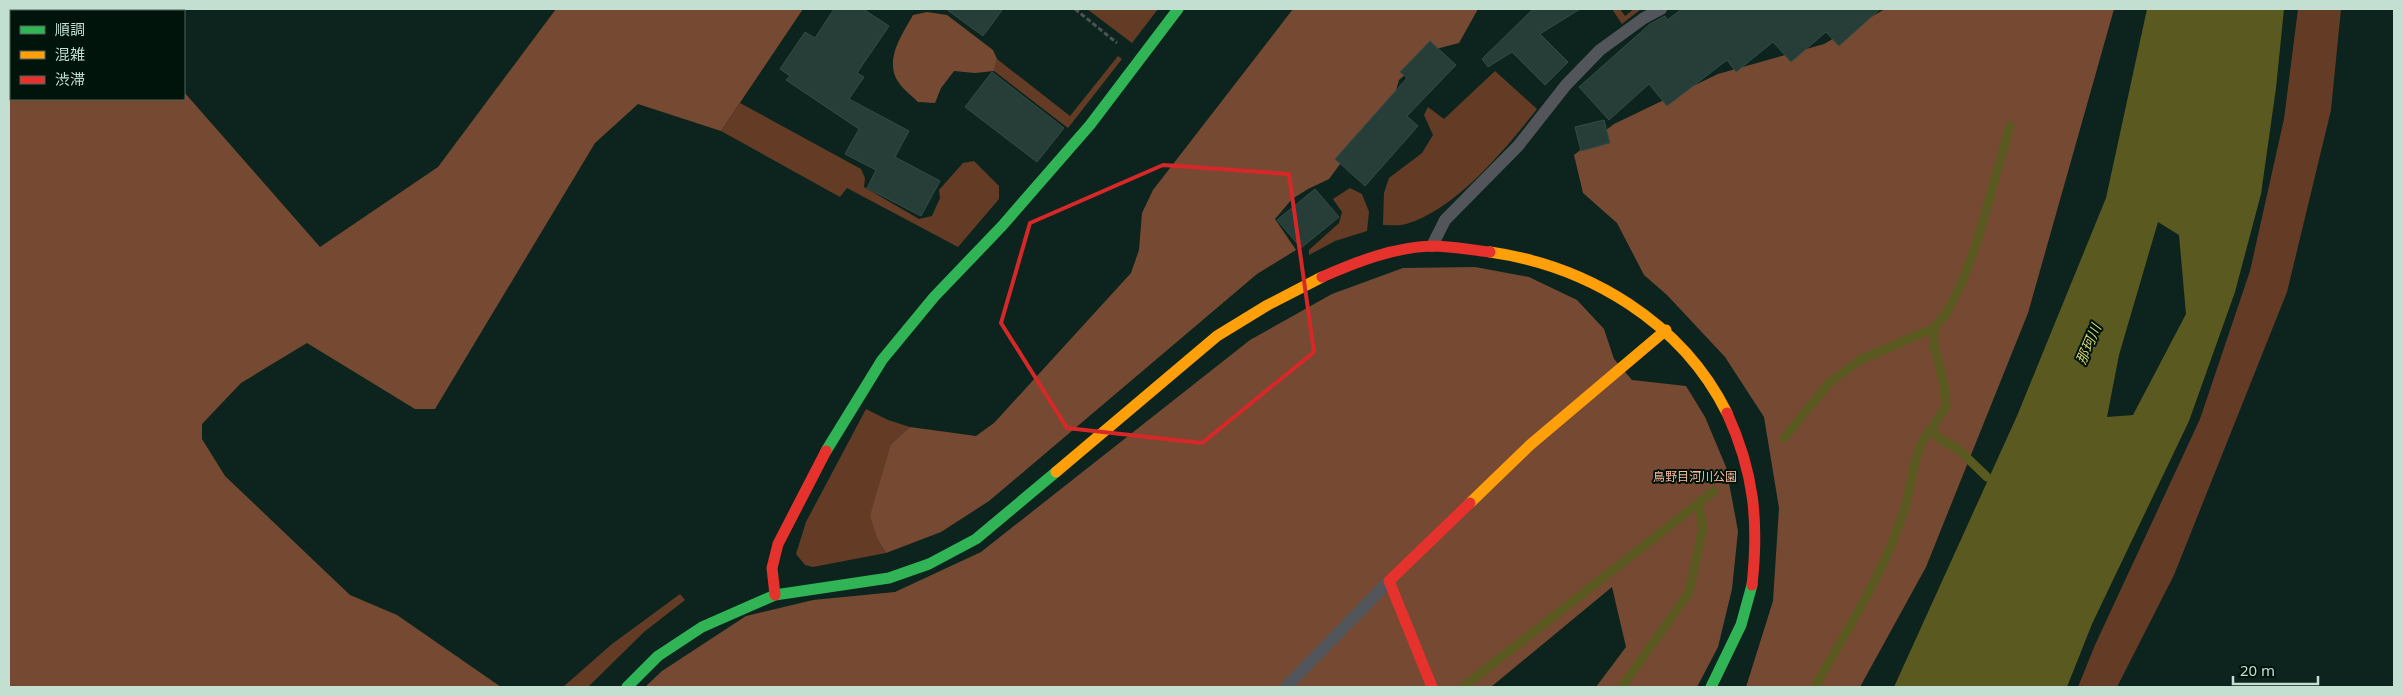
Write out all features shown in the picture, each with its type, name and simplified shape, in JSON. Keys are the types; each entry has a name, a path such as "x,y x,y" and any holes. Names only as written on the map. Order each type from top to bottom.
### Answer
{"street":[{"path":"775,595 772,568 778,544 832,440 882,360 934,297 1002,226 1090,125 1178,9"},
{"path":"627,687 658,656 702,627 775,595 890,578 929,564 976,539 1217,336 1260,308 1376,256 1432,246 1496,252 1555,266 1619,296 1666,330 1705,376 1733,423 1749,466 1757,527 1752,586 1739,633 1712,687"},
{"path":"1432,687 1389,582 1530,444 1666,330"}],"lane":[{"path":"1432,246 1445,220 1518,146 1566,85 1600,50 1644,18 1661,9"},
{"path":"1286,687 1389,582"}],"path":[{"path":"1075,9 1138,61"}],"highlighted area":[{"path":"1163,165 1289,174 1314,352 1202,443 1067,428 1001,323 1030,223"}],"shaded area":[{"path":"1087,9 1158,9 1132,43"},
{"path":"1612,9 1620,9 1625,16 1634,9 1641,9 1622,24"},
{"path":"2298,9 2341,9 2331,110 2287,292 2174,575 2117,687 2078,687 2095,645 2200,419 2250,271 2284,119"},
{"path":"1118,56 1122,59 1068,128 994,71 997,59 1070,116"},
{"path":"1495,71 1537,109 1495,159 1461,192 1425,216 1406,224 1383,225 1384,193 1389,178 1422,153 1433,135 1424,115 1428,107 1444,119"},
{"path":"740,103 861,169 865,178 864,187 919,219 932,216 940,198 939,190 963,163 974,161 999,186 999,199 958,247 847,188 840,197 721,131"},
{"path":"1350,188 1362,194 1369,212 1367,231 1335,241 1309,255 1309,250 1339,223 1342,212 1333,199"},
{"path":"866,409 888,420 910,427 891,444 878,540 886,553 813,567 805,565 796,554 806,522"},
{"path":"680,594 685,600 644,632 588,687 563,687 612,644"}],"green space":[{"path":"9,9 112,10 10,10 10,100 185,100 185,93 320,247 438,167 556,9 803,9 721,131 638,104 595,143 435,409 415,409 307,343 241,383 202,424 202,439 225,476 350,595 397,615 501,687 9,687"},
{"path":"1293,9 1478,9 1459,43 1432,50 1399,80 1394,97 1329,179 1292,199 1275,219 1296,250 1257,274 989,501 941,532 886,553 878,540 870,516 891,444 910,427 976,436 994,423 1131,273 1139,250 1142,213 1153,190"},
{"path":"1885,9 2114,9 2028,313 1926,567 1860,687 1746,687 1773,601 1779,508 1764,417 1725,357 1667,295 1644,275 1617,223 1583,193 1574,155 1614,124 1718,74 1824,44"},
{"path":"927,12 947,15 993,50 997,59 994,71 975,73 954,71 941,88 935,103 918,102 900,85 893,70 894,54 897,45 913,15"},
{"name":"鳥野目河川公園","path":"1475,267 1529,277 1577,300 1604,329 1614,359 1632,380 1686,386 1705,417 1726,467 1738,531 1732,589 1718,647 1697,687 1596,687 1626,647 1612,587 1491,687 645,687 662,671 746,616 813,600 895,592 981,552 1250,340 1332,294 1403,268"}],"water":[{"name":"那珂川","path":"2147,9 2284,9 2276,88 2261,194 2235,292 2189,421 2092,624 2067,687 1894,687 2017,416 2106,198","holes":["2158,222 2179,235 2186,314 2133,415 2107,417 2119,355"]}],"building":[{"path":"834,9 863,9 889,26 857,73 864,77 849,99 909,131 895,157 940,181 921,216 867,188 876,170 845,154 859,129 786,80 790,76 780,69 805,32 815,38"},
{"path":"946,9 1003,9 983,36"},
{"path":"1533,9 1580,9 1540,34 1568,62 1545,85 1512,52 1488,67 1482,59"},
{"path":"1682,9 1880,9 1839,46 1826,32 1791,62 1773,42 1736,72 1727,60 1667,106 1649,84 1609,120 1579,87 1650,24 1665,16 1667,20"},
{"path":"1430,41 1456,65 1407,116 1418,126 1365,186 1335,159 1407,78 1400,72"},
{"path":"992,72 1064,128 1037,162 965,107"},
{"path":"1604,120 1610,143 1581,151 1575,127"},
{"path":"1315,189 1339,217 1301,248 1277,220"}],"waterway":[{"path":"1987,477 1958,449 1938,438 1932,428 1946,406 1944,385 1934,346 1934,328 1946,314 1962,282 1977,242 2010,126"},
{"path":"1784,438 1829,383 1860,360 1934,328"},
{"path":"1815,687 1880,570 1901,521 1922,442 1932,428"},
{"path":"1463,687 1714,491"},
{"path":"1622,687 1689,592 1703,526 1698,504"}],"traffic: fast":[{"path":"826,451 882,360 934,297 1002,226 1090,125 1178,9"},
{"path":"627,687 658,656 702,627 775,595 889,578 929,564 976,539 1056,472"},
{"path":"1711,687 1741,625 1752,585"}],"traffic: slow":[{"path":"1490,252 1526,259 1562,270 1596,285 1628,304 1658,326 1685,351 1708,381 1727,413"},
{"path":"1056,472 1217,336 1266,306 1322,277"},
{"path":"1470,503 1530,445 1666,330"}],"traffic: jam":[{"path":"1322,277 1376,256 1404,249 1432,246 1490,252"},
{"path":"1727,413 1749,476 1755,539 1752,585"},
{"path":"775,595 772,568 778,544 826,451"},
{"path":"1432,687 1389,581 1470,503"}]}
